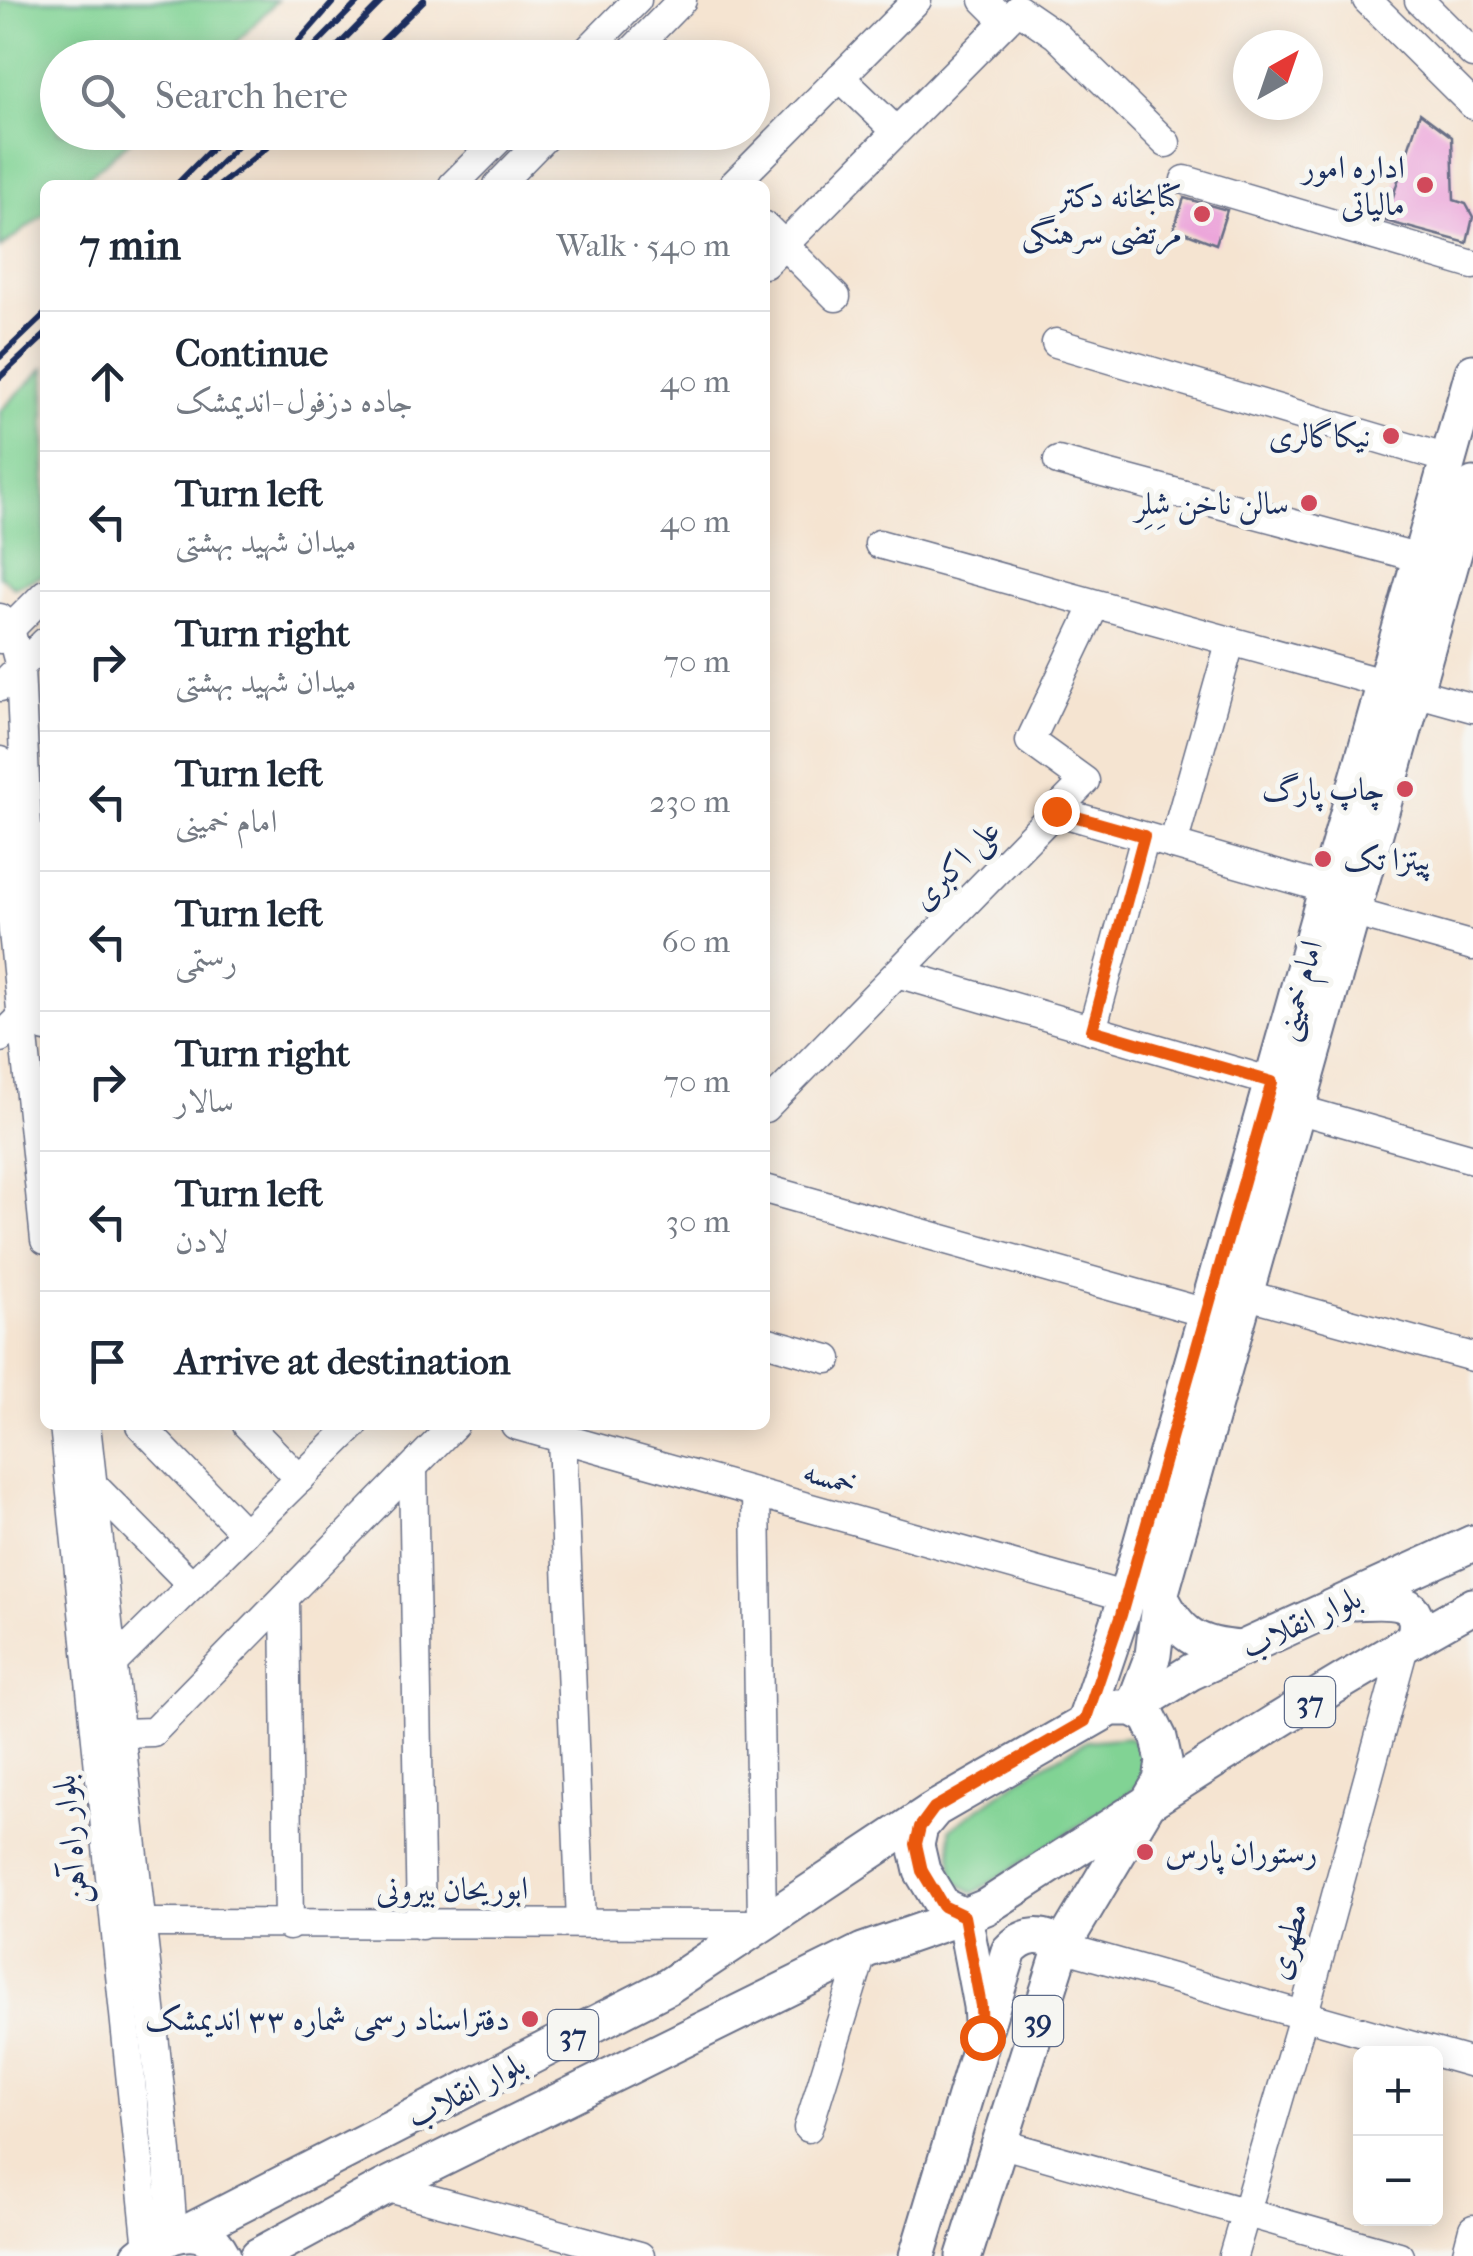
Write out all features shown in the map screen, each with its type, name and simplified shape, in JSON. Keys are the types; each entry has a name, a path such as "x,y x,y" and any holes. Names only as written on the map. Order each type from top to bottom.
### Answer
{"main road":[{"name":"امام خمینی","path":"1399,689 1420,558 1473,372"},
{"name":"امام خمینی","path":"1085,1721 1143,1596 1244,1294 1297,1109 1340,901 1399,689 1473,485"},
{"name":"امام خمینی","path":"1133,1708 1153,1656 1143,1596 1206,1313 1272,1082 1340,901"},
{"name":"بلوار انقلاب","path":"1133,1708 1190,1672 1240,1649 1342,1603 1469,1556"},
{"path":"1143,1596 1190,1637 1215,1648 1240,1649"},
{"path":"1342,1603 1399,1602 1407,1606 1416,1621 1410,1641"},
{"name":"بلوار انقلاب","path":"1149,1802 1473,1606"},
{"name":"37","path":"934,1808 1085,1721 1111,1708 1133,1708"},
{"path":"1133,1708 1148,1716 1164,1761 1160,1781 1149,1802"},
{"name":"37","path":"964,1916 986,1907 1149,1802"},
{"name":"39","path":"964,2256 1062,1947 1149,1802"},
{"path":"934,1808 920,1827 916,1844 922,1871 943,1906 964,1916"},
{"name":"بلوار انقلاب","path":"163,2243 667,1987 934,1808"},
{"name":"بلوار انقلاب","path":"258,2256 385,2187 862,1952 964,1916"},
{"name":"39","path":"917,2256 982,2037 981,2006 964,1916"},
{"path":"982,2037 1009,1951 1016,1943 1034,1935 1045,1936 1062,1947"},
{"path":"163,2243 211,2238 223,2256"}],"street":[{"path":"598,40 637,0"},
{"path":"643,40 682,0"},
{"path":"770,148 917,0"},
{"path":"1367,0 1473,105"},
{"path":"1419,0 1473,54"},
{"path":"836,297 771,245 894,130 1002,10 1056,35 1166,143"},
{"path":"840,77 894,130"},
{"path":"459,180 488,150"},
{"path":"502,180 525,150"},
{"path":"738,180 768,150"},
{"path":"1185,180 1473,265"},
{"path":"1056,343 1448,458"},
{"path":"1058,461 1420,558"},
{"path":"879,544 1473,708"},
{"path":"40,598 3,629 38,892 40,1048"},
{"name":"علی اکبری","path":"770,1103 1085,781 1030,741 1095,606"},
{"path":"1173,845 1230,643"},
{"path":"0,687 10,670 40,646"},
{"path":"0,761 7,874 39,1010"},
{"path":"1056,811 1173,845 1473,946"},
{"path":"1092,1030 1144,836"},
{"path":"897,973 1272,1082"},
{"path":"0,1038 39,1010"},
{"path":"1297,1109 1473,1159"},
{"path":"770,1189 1206,1313"},
{"path":"1244,1294 1473,1357"},
{"path":"770,1342 828,1359"},
{"name":"بلوار راه آهن","path":"65,1430 163,2243"},
{"name":"بلوار راه آهن","path":"87,1430 167,2152 163,2243"},
{"path":"145,1430 245,1533"},
{"path":"253,1430 300,1478"},
{"path":"112,1665 349,1430"},
{"path":"120,1734 153,1732 449,1430"},
{"name":"خمسه","path":"533,1430 1143,1596"},
{"path":"562,1438 581,1923"},
{"path":"413,1468 421,1924"},
{"path":"93,1484 192,1585"},
{"path":"756,1493 762,1924"},
{"path":"284,1598 290,1926"},
{"name":"مطهری","path":"1233,2256 1410,1641"},
{"name":"ابوریحان بیرونی","path":"142,1923 762,1924"},
{"path":"1062,1947 1473,2063"},
{"path":"808,2128 862,1952"},
{"path":"999,2142 1399,2256"},
{"path":"385,2187 640,2256"},
{"path":"1466,2256 1473,2229"}],"green space":[{"path":"0,0 277,0 239,40 40,40 40,150 119,150 85,180 40,180 40,218 0,248"},
{"path":"40,372 40,577 14,587 0,576 0,411"},
{"path":"1128,1737 1146,1753 1147,1777 1124,1797 974,1893 953,1880 950,1829 1021,1778 1087,1741"}],"building":[{"name":"اداره امور مالیاتی","path":"1420,113 1452,137 1454,200 1466,204 1473,217 1467,243 1385,221"},
{"name":"کتابخانه دکتر مرتضی سرهنگی","path":"1184,198 1227,210 1216,244 1174,228"}],"railway":[{"path":"300,40 335,0"},
{"path":"321,40 360,0"},
{"path":"344,40 383,0"},
{"path":"383,40 424,0"},
{"path":"181,180 210,150"},
{"path":"204,180 233,150"},
{"path":"226,180 264,150"},
{"path":"0,357 40,319"},
{"path":"0,377 40,340"}],"place":[{"name":"اداره امور مالیاتی","path":"1425,185"},
{"name":"کتابخانه دکتر مرتضی سرهنگی","path":"1202,214"},
{"name":"نیکاگالری","path":"1391,436"},
{"name":"سالن ناخن شِلِر","path":"1309,503"},
{"name":"چاپ پارگ","path":"1405,789"},
{"name":"پیتزا تک","path":"1323,859"},
{"name":"رستوران پارس","path":"1145,1852"},
{"name":"دفتراسناد رسمی شماره ۳۳ اندیمشک","path":"530,2019"}],"route":[{"path":"982,2037 981,2006 964,1916 943,1906 922,1871 916,1844 920,1827 934,1808 1085,1721 1121,1615 1272,1082 1092,1030 1144,836 1056,811"}]}
